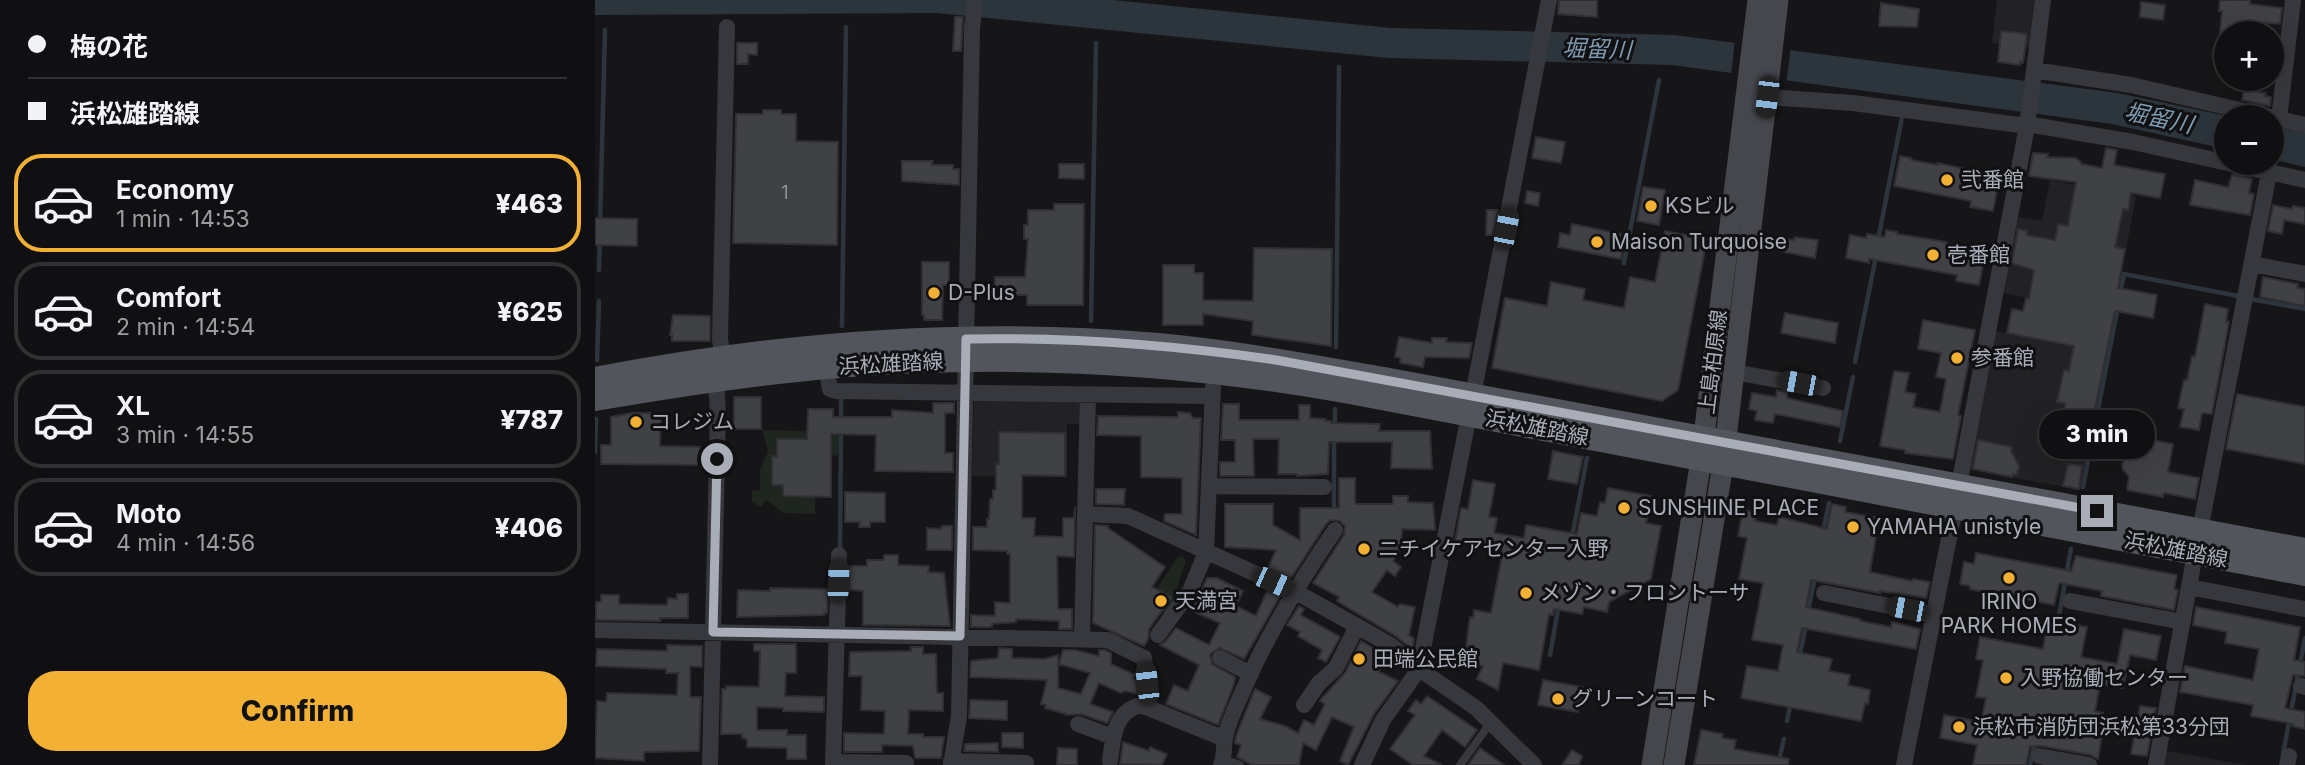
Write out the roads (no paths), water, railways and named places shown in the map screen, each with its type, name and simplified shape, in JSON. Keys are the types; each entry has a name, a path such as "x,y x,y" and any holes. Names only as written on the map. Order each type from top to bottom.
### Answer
{"main road":[{"name":"浜松雄踏線","path":"595,399 966,350 1081,340 1187,348 1276,360 1471,405 2198,542 2305,574"},
{"name":"浜松雄踏線","path":"595,379 723,357 843,343 966,350 1085,362 1214,384 1322,387 1471,405"},
{"name":"浜松雄踏線","path":"2198,542 2305,550"}],"street":[{"path":"975,0 972,26 959,716 951,763 1026,763"},
{"path":"1362,765 1383,720 1419,669 1549,0"},
{"name":"上島柏原線","path":"1652,765 1714,451 1734,372 1761,90 1764,36 1758,0"},
{"name":"上島柏原線","path":"1764,36 1778,0"},
{"path":"1904,765 2027,123 2043,0"},
{"path":"2281,105 2293,0"},
{"path":"723,357 720,327 727,27"},
{"path":"2034,72 2131,85 2218,105"},
{"path":"1761,90 2027,123 2133,142 2214,160"},
{"name":"上島柏原線","path":"1674,765 1761,90"},
{"path":"2284,120 2305,125"},
{"path":"2156,765 2269,175"},
{"path":"2279,175 2305,180"},
{"path":"2252,264 2305,274"},
{"path":"826,367 827,383 830,389 836,391 1089,394 1214,384 1206,552 1190,591 1158,635"},
{"path":"1734,372 1823,388"},
{"path":"710,765 718,398 716,381"},
{"path":"1082,639 1089,394"},
{"path":"1209,486 1324,487"},
{"path":"1085,514 1128,516 1296,592 1357,626 1392,646 1419,669 1476,708 1534,765"},
{"path":"1222,762 1225,739 1251,674 1296,592 1335,530"},
{"path":"839,555 833,763 906,763"},
{"path":"2189,587 2305,609"},
{"path":"1824,593 1934,615"},
{"path":"2070,601 2183,622"},
{"path":"1304,705 1319,683 1336,668 1357,626"},
{"path":"595,630 1108,640 1144,658 1150,708"},
{"path":"1220,658 1251,674"},
{"path":"1110,761 1113,737 1123,713 1131,707 1141,705 1225,739"},
{"path":"1078,724 1113,737"},
{"path":"2039,756 2089,765"}],"lane":[{"path":"1460,765 1491,722"},
{"path":"1222,762 1240,765"}],"water":[{"name":"堀留川","path":"595,0 1113,0 1391,28 1674,35 2118,93 2214,113 2214,146 2112,124 1672,65 1389,58 937,13 595,15"},
{"path":"2284,129 2305,133 2305,167 2284,162"}],"waterway":[{"path":"842,326 846,27"},
{"path":"600,223 605,30"},
{"path":"1091,321 1096,43"},
{"path":"1336,347 1339,67"},
{"path":"1624,263 1659,80"},
{"path":"1878,240 1902,117"},
{"path":"599,270 600,239"},
{"path":"1855,362 1876,256"},
{"path":"2120,294 2124,274 2238,296"},
{"path":"2251,299 2305,309"},
{"path":"597,360 599,301"},
{"path":"2083,487 2118,306"},
{"path":"1840,441 1853,377"},
{"path":"841,397 841,420"},
{"path":"1335,409 1335,426"},
{"path":"595,452 596,419"},
{"path":"840,550 841,429"},
{"path":"1334,438 1334,513"},
{"path":"1572,537 1587,458"},
{"path":"1823,531 1829,503"},
{"path":"2057,627 2071,549"},
{"path":"1808,610 1815,578"},
{"path":"1550,655 1559,604"},
{"path":"1799,658 1806,626"},
{"path":"2283,754 2305,638"},
{"path":"1787,721 1791,701"},
{"path":"1778,765 1784,739"},
{"path":"2030,765 2035,742"}],"place":[{"name":"弐番館","path":"1947,180"},
{"name":"KSビル","path":"1651,206"},
{"name":"Maison Turquoise","path":"1597,242"},
{"name":"壱番館","path":"1933,255"},
{"name":"D-Plus","path":"934,293"},
{"name":"参番館","path":"1957,358"},
{"name":"コレジム","path":"636,422"},
{"name":"SUNSHINE PLACE","path":"1624,508"},
{"name":"YAMAHA unistyle","path":"1853,527"},
{"name":"ニチイケアセンター入野","path":"1364,549"},
{"name":"IRINO PARK HOMES","path":"2009,578"},
{"name":"メゾン・フロントーサ","path":"1526,593"},
{"name":"天満宮","path":"1161,601"},
{"name":"田端公民館","path":"1359,659"},
{"name":"入野協働センター","path":"2006,678"},
{"name":"グリーンコート","path":"1558,699"},
{"name":"浜松市消防団浜松第33分団","path":"1959,727"}]}
